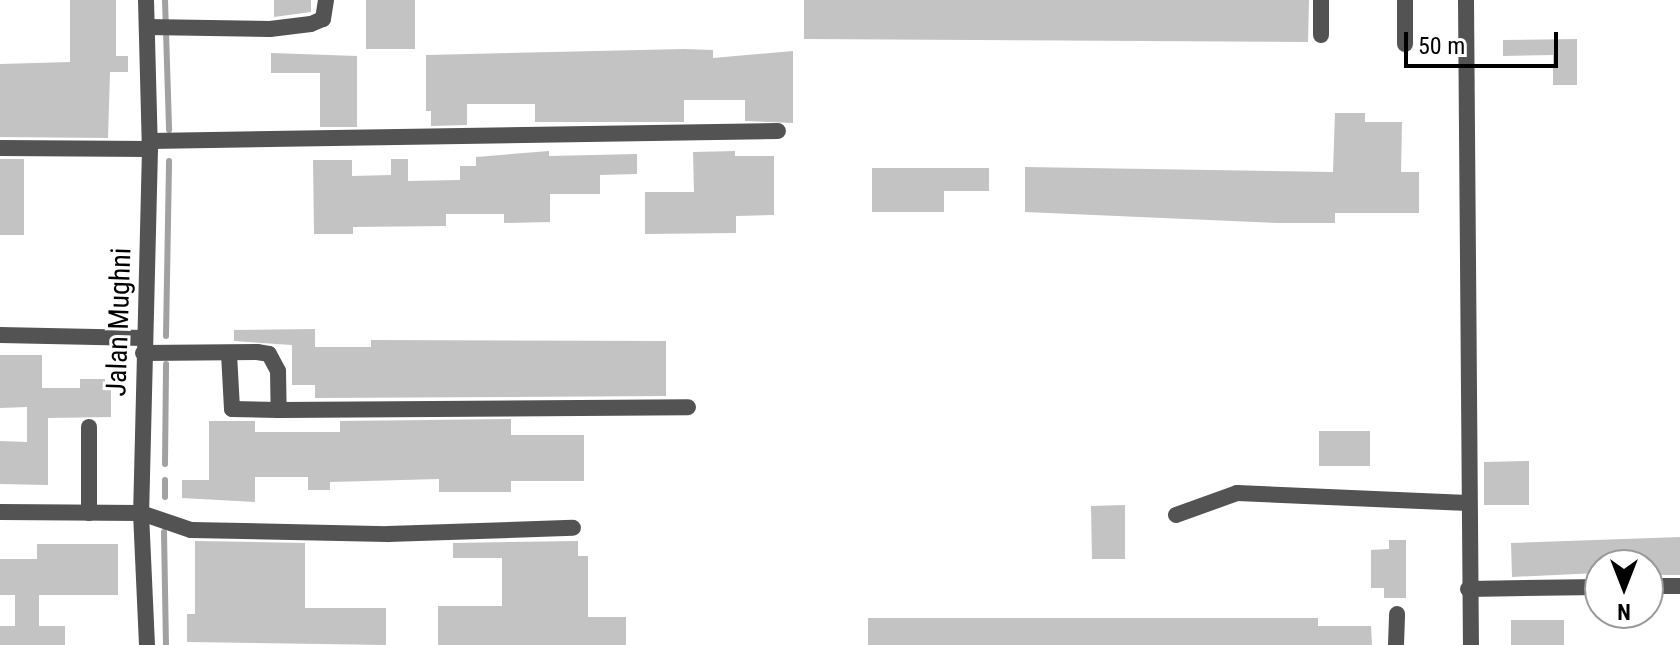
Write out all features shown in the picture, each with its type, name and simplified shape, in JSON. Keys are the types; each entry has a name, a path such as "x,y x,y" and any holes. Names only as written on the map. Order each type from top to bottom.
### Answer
{"street":[{"name":"Jalan Mughni","path":"146,0 152,28 141,513 147,645"},
{"path":"152,28 270,29 318,23 326,0"},
{"path":"1321,0 1321,35"},
{"path":"1405,0 1405,44"},
{"path":"1466,0 1468,589 1471,645"},
{"path":"0,148 778,131"},
{"path":"0,335 269,354 278,371 279,410"},
{"path":"229,353 232,409 688,407"},
{"path":"89,427 89,513"},
{"path":"1176,515 1237,493 1468,503"},
{"path":"0,512 141,513 191,530 388,534 573,528"},
{"path":"1468,589 1584,587"},
{"path":"1396,645 1397,614"}],"building":[{"path":"70,0 116,0 116,56 128,56 128,72 110,72 108,138 0,137 0,64 70,62"},
{"path":"274,0 311,0 311,12 274,17"},
{"path":"366,0 415,0 415,49 366,49"},
{"path":"804,0 1309,0 1308,42 804,39"},
{"path":"1577,39 1577,85 1553,85 1553,55 1503,56 1503,40"},
{"path":"713,50 713,58 793,51 793,123 745,121 745,100 684,100 684,122 535,122 535,104 467,104 467,125 431,126 431,111 426,111 426,55"},
{"path":"271,53 357,56 357,127 320,127 320,73 271,73"},
{"path":"1335,113 1365,113 1365,122 1402,122 1401,172 1419,172 1419,213 1335,213 1335,223 1278,223 1025,212 1025,167 1333,172"},
{"path":"549,151 549,156 637,154 637,174 600,175 600,194 550,194 550,222 504,223 504,214 446,214 446,226 353,227 353,234 314,234 313,160 352,160 352,176 391,175 391,159 408,159 408,181 460,180 460,166 476,166 476,157"},
{"path":"735,151 735,156 774,156 774,215 736,216 736,233 645,234 645,192 694,192 693,152"},
{"path":"0,159 24,159 24,235 0,235"},
{"path":"872,168 989,168 989,191 944,191 944,212 872,212"},
{"path":"315,329 315,347 371,347 371,340 666,341 666,396 315,398 315,385 292,385 292,345 234,341 234,330"},
{"path":"0,355 42,355 42,388 80,388 80,379 105,379 105,387 111,387 111,417 48,418 48,485 0,484 0,441 27,442 27,407 0,408"},
{"path":"511,419 511,435 584,435 584,481 511,481 511,492 439,492 439,479 330,482 330,490 308,490 308,477 255,477 255,502 182,498 182,480 209,480 209,421 255,421 255,432 340,432 340,421"},
{"path":"1319,431 1370,431 1370,466 1319,466"},
{"path":"1529,461 1529,505 1484,505 1484,462"},
{"path":"1125,505 1125,559 1092,559 1091,506"},
{"path":"1680,537 1680,575 1664,575 1664,549 1584,549 1584,574 1512,577 1511,543"},
{"path":"1389,540 1406,540 1406,598 1384,598 1384,588 1371,588 1371,550 1389,549"},
{"path":"195,541 305,543 305,608 386,608 386,645 187,642 187,614 195,614"},
{"path":"578,541 578,556 588,556 588,617 626,617 626,645 438,645 438,606 502,606 502,558 453,558 453,543"},
{"path":"37,544 118,544 118,595 39,595 39,626 65,626 65,645 0,645 0,626 15,626 15,595 0,595 0,559 37,559"},
{"path":"868,618 1318,618 1318,626 1371,626 1372,645 868,645"},
{"path":"1511,620 1564,620 1564,645 1511,645"}],"waterway":[{"path":"165,0 169,130"},
{"path":"166,336 169,161"},
{"path":"165,464 166,364"},
{"path":"165,480 165,497"},
{"path":"164,532 166,645"}]}
